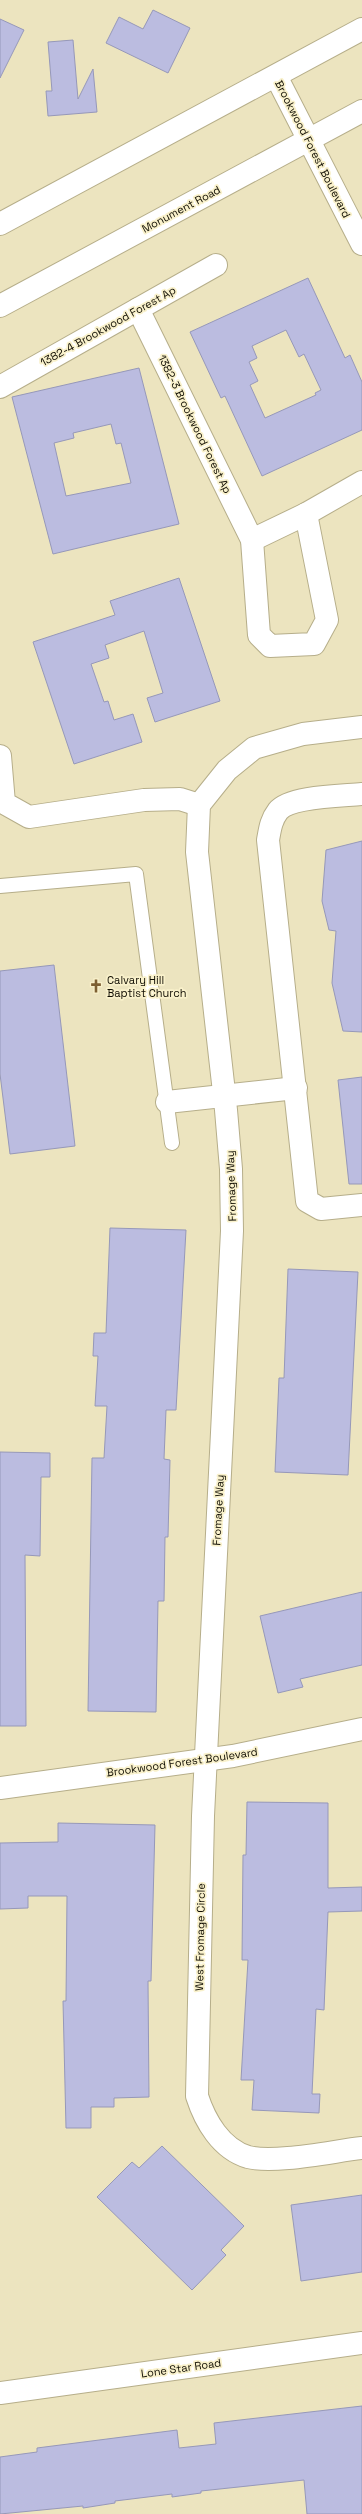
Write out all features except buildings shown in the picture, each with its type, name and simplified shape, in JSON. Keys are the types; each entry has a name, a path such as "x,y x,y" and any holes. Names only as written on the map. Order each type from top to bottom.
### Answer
{"street":[{"path":"0,224 362,30"},
{"name":"Brookwood Forest Boulevard","path":"276,76 362,244"},
{"name":"Monument Road","path":"0,306 362,111"},
{"name":"1382-4 Brookwood Forest Ap","path":"0,387 216,265"},
{"name":"1382-3 Brookwood Forest Ap","path":"138,309 252,540"},
{"path":"306,514 327,620 314,644 270,646 259,635 252,540 306,514 362,482"},
{"path":"0,756 4,803 29,817 144,800 180,799 199,805 227,770 254,748 303,734 362,727"},
{"path":"362,794 296,801 279,810 271,822 268,840 296,1088 307,1201 321,1210 362,1205"},
{"name":"Fromage Way","path":"199,805 197,852 231,1169 232,1231 227,1368 216,1538 207,1759"},
{"path":"167,1102 296,1088"},
{"name":"Brookwood Forest Boulevard","path":"0,1788 233,1756 362,1729"},
{"name":"West Fromage Circle","path":"207,1759 203,1816 197,2088 197,2096 203,2114 229,2147 249,2157 289,2158 362,2148"},
{"name":"Lone Star Road","path":"0,2393 362,2343"}],"lane":[{"path":"0,886 136,874 172,1143"}],"place":[{"name":"Calvary Hill Baptist Church","path":"96,986"}]}
